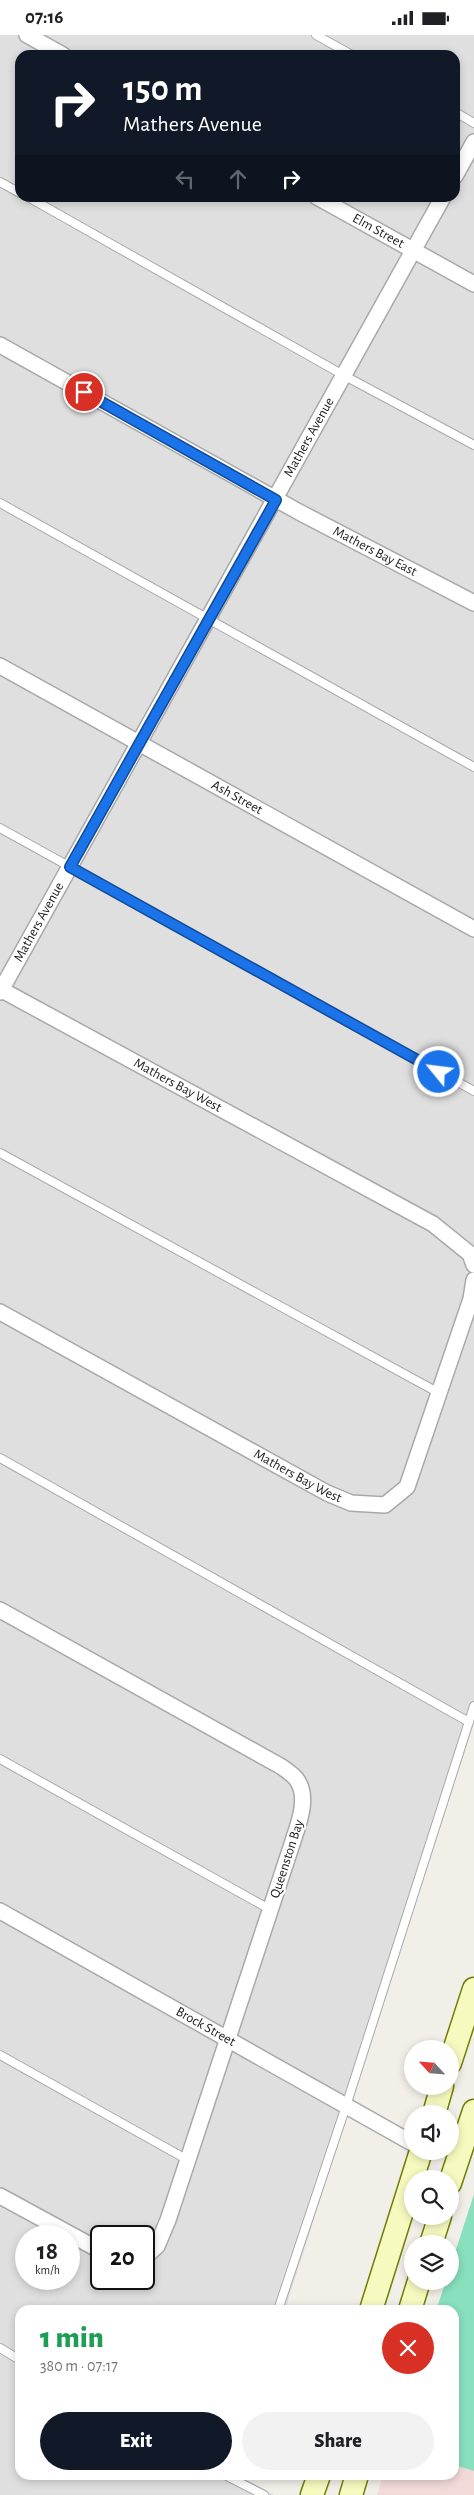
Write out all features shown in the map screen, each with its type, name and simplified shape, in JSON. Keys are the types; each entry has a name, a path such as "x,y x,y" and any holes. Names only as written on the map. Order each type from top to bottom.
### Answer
{"main road":[{"path":"457,2040 474,1989"},
{"path":"454,2170 474,2111"},
{"path":"373,2305 418,2160"},
{"path":"412,2305 416,2290"},
{"path":"312,2495 317,2480"},
{"path":"351,2495 356,2480"}],"street":[{"path":"27,35 53,50"},
{"path":"460,167 474,142"},
{"name":"Elm Street","path":"325,202 414,252"},
{"name":"Mathers Avenue","path":"0,990 276,500 440,202"},
{"path":"414,252 474,284"},
{"name":"Mathers Bay East","path":"0,345 276,500 474,603"},
{"name":"Ash Street","path":"0,666 474,929"},
{"name":"Mathers Bay West","path":"0,990 433,1224 470,1254 474,1265"},
{"name":"Mathers Bay West","path":"0,1312 328,1493 352,1503 385,1505 406,1487 471,1299 474,1280"},
{"name":"Queenston Bay","path":"0,1610 261,1754 298,1780 303,1797 301,1816 271,1910 155,2248"},
{"name":"Brock Street","path":"0,1911 404,2138"},
{"path":"0,2196 90,2245"}],"lane":[{"path":"316,35 343,50"},
{"path":"460,115 474,123"},
{"path":"0,181 15,190"},
{"path":"37,202 345,376 474,445"},
{"path":"0,503 474,767"},
{"path":"0,828 474,1091"},
{"path":"0,1153 439,1393"},
{"path":"0,1457 469,1722"},
{"path":"280,2305 474,1706"},
{"path":"0,1759 271,1910"},
{"path":"0,2055 186,2159"},
{"path":"0,2349 15,2357"},
{"path":"235,2480 264,2495"}],"shaded area":[{"path":"0,35 474,35 474,1721 287,2305 15,2305 15,2480 248,2480 274,2495 0,2495"},
{"path":"459,2466 474,2471 474,2495 377,2495 382,2480 459,2480"}],"green space":[{"path":"474,2194 474,2471 459,2466 459,2305 438,2305 443,2290 459,2290 459,2240"}],"route":[{"path":"84,392 276,500 70,867 439,1072"}]}
